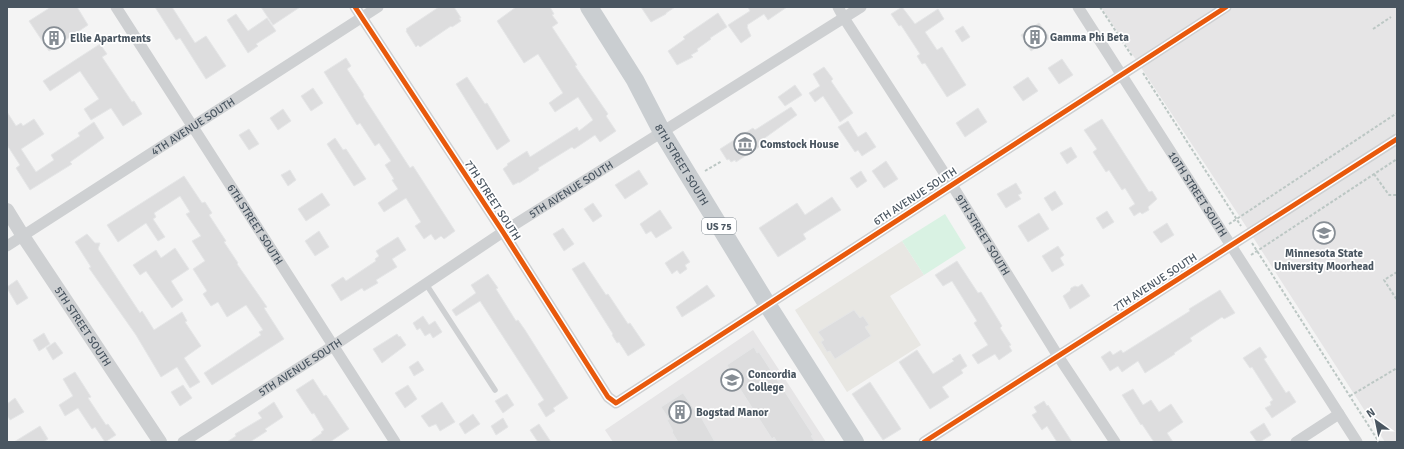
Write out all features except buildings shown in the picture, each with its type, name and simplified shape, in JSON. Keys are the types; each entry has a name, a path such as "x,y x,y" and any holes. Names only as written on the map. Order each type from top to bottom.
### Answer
{"main road":[{"name":"8TH STREET SOUTH","path":"589,7 636,80 662,132 767,304 855,442"}],"street":[{"name":"6TH STREET SOUTH","path":"116,7 395,442"},
{"name":"7TH STREET SOUTH","path":"354,7 503,232 608,397 616,402"},
{"name":"4TH AVENUE SOUTH","path":"7,246 378,7"},
{"name":"9TH STREET SOUTH","path":"838,7 952,185 1058,356 1115,442"},
{"name":"5TH AVENUE SOUTH","path":"183,442 333,346 503,232 861,7"},
{"name":"10TH STREET SOUTH","path":"1078,7 1357,442"},
{"name":"6TH AVENUE SOUTH","path":"616,402 1226,7"},
{"name":"7TH AVENUE SOUTH","path":"924,442 1397,139"},
{"name":"5TH STREET SOUTH","path":"7,210 160,442"},
{"path":"1296,442 1339,414"}],"lane":[{"path":"426,284 495,390"}],"path":[{"path":"1100,7 1379,442"},
{"path":"1373,29 1393,19 1388,12"},
{"path":"1220,230 1397,113"},
{"path":"1241,261 1258,252 1397,159"},
{"path":"705,171 722,161"},
{"path":"1374,174 1389,195 1397,195"},
{"path":"1397,272 1384,280 1397,300"},
{"path":"1350,396 1397,368"}],"shaded area":[{"name":"Minnesota State University Moorhead","path":"1101,7 1397,7 1397,442 1385,442 1238,214"},
{"path":"902,241 924,275 890,296 921,345 847,392 795,310"},
{"name":"Concordia College","path":"753,330 826,442 613,442 605,430"}],"green space":[{"path":"945,214 966,248 924,275 902,241"}],"cycle path":[{"path":"355,7 503,232 608,397 616,403 1226,7"},
{"path":"924,442 1397,139"}],"place":[{"name":"Gamma Phi Beta","path":"1035,37"},
{"name":"Ellie Apartments","path":"54,38"},
{"name":"Comstock House","path":"745,144"},
{"name":"Minnesota State University Moorhead","path":"1324,233"},
{"name":"Concordia College","path":"732,380"},
{"name":"Bogstad Manor","path":"680,412"}]}
